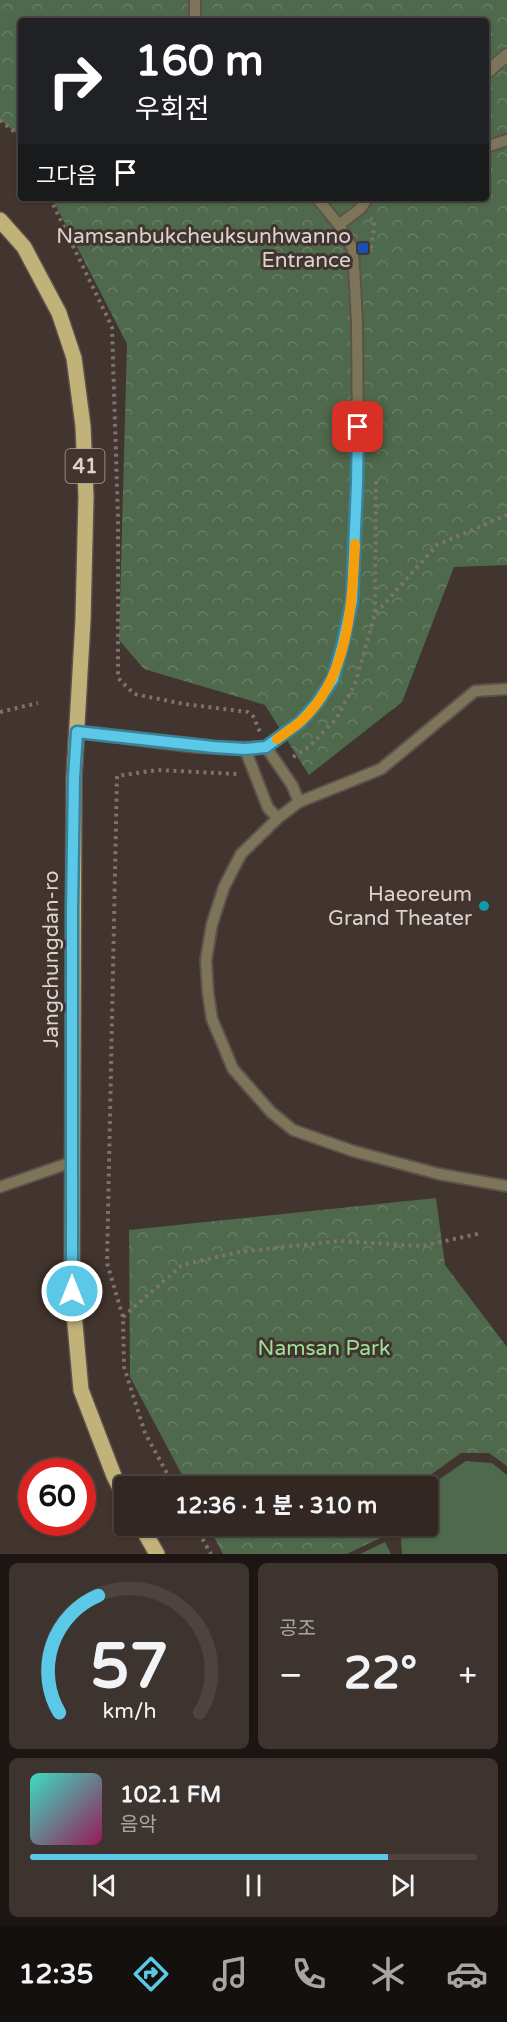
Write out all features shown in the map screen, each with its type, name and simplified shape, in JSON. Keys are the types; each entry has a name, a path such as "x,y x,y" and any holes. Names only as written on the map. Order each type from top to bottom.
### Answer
{"main road":[{"name":"Jangchungdan-ro","path":"0,220 24,248 59,313 74,358 83,426 86,497 73,826 72,1291 81,1390 114,1476"},
{"path":"147,1536 157,1554"}],"street":[{"path":"489,71 507,56"},
{"path":"77,732 214,747 245,749 266,747"}],"lane":[{"path":"195,0 195,18"},
{"path":"489,146 507,140"},
{"path":"299,802 292,785 266,747 300,722 317,703 333,679 352,601 358,450 357,322 353,249 339,225 319,201"},
{"path":"339,225 361,208 366,201"},
{"path":"507,688 475,691 381,769 299,802 278,818 241,854 224,887 212,924 206,960 212,1019 233,1069 271,1112 293,1130 352,1151 439,1174 507,1186"},
{"path":"245,749 268,808 278,818"},
{"path":"0,1187 72,1162"}],"path":[{"path":"0,120 18,135"},
{"path":"51,201 112,327 118,509 118,678 134,694 184,704 248,712 253,716 266,747"},
{"path":"361,208 375,222 370,250"},
{"path":"279,765 309,747 336,719 355,684 375,614 376,473"},
{"path":"375,614 437,545 507,515"},
{"path":"0,712 38,703"},
{"path":"168,1476 144,1433 124,1367 123,1317 107,1263 117,776 157,770 254,774"},
{"path":"123,1317 182,1265 239,1252 339,1240 422,1246 482,1233"},
{"path":"201,1536 211,1554"}],"green space":[{"path":"0,0 507,0 507,565 454,567 402,702 309,775 265,705 144,669 119,640 127,344 54,201 489,201 489,18 18,18 18,135 0,120"},
{"name":"Namsan Park","path":"436,1198 445,1265 507,1347 507,1466 489,1453 461,1453 429,1476 183,1476 130,1377 129,1230"},
{"path":"466,1461 492,1463 507,1475 507,1554 402,1554 401,1536 438,1536 438,1480"},
{"path":"213,1536 381,1536 347,1554 223,1554"},
{"path":"385,1542 391,1554 360,1554"}],"slow traffic":[{"path":"277,739 300,722 317,703 333,679 352,601 355,544"}],"place":[{"name":"Namsanbukcheuksunhwanno Entrance","path":"363,248"},
{"name":"Haeoreum Grand Theater","path":"484,906"}],"route":[{"path":"72,1291 72,909 77,732 245,749 266,747 300,722 317,703 333,679 352,601 358,427"}]}
